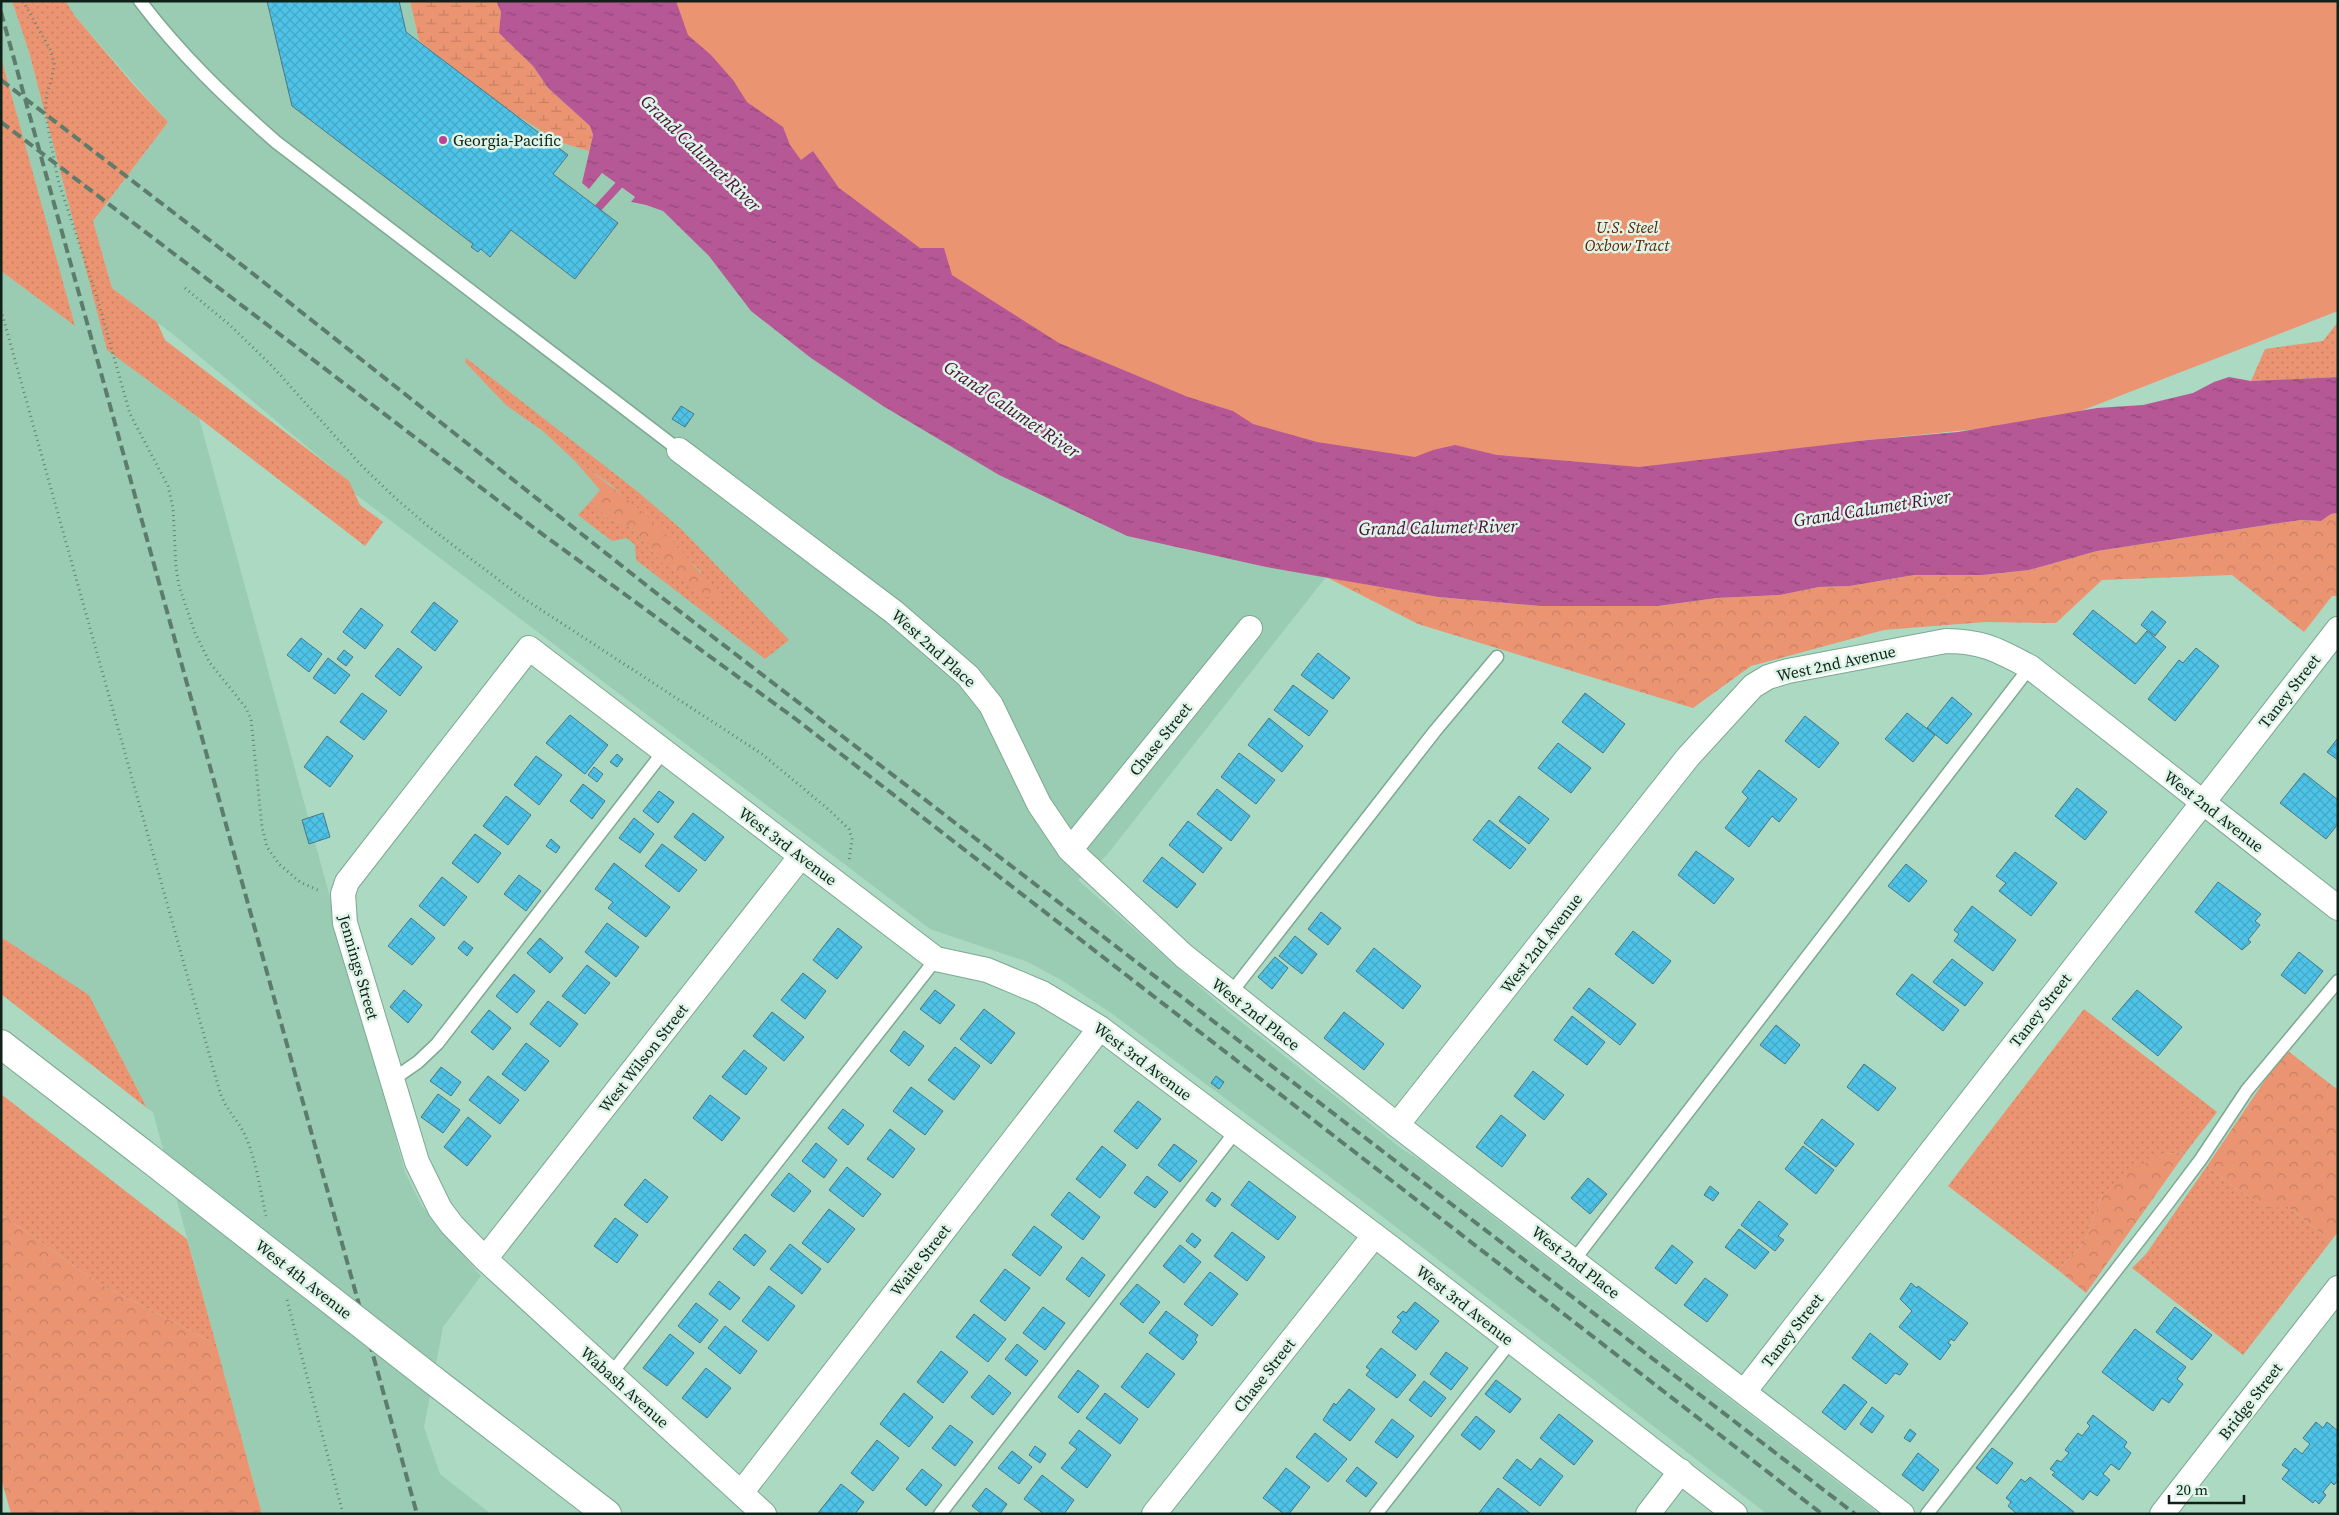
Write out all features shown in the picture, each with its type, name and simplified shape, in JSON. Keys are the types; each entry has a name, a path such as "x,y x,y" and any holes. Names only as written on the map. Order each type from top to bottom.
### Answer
{"main road":[{"name":"West 4th Avenue","path":"1,1044 607,1514"}],"street":[{"name":"West 2nd Place","path":"679,450 894,612 968,676 992,705 1039,804 1070,850 1156,931 1230,994 1397,1125 1902,1514"},
{"name":"Chase Street","path":"1070,850 1250,628"},
{"name":"Taney Street","path":"1744,1392 2338,629"},
{"name":"West 2nd Avenue","path":"1397,1125 1678,769 1753,686 1768,677 1788,671 1946,641 1966,641 1991,647 2030,667 2338,908"},
{"name":"Jennings Street","path":"486,1259 452,1225 430,1190 417,1162 345,923 343,894 354,870 528,648"},
{"name":"West 3rd Avenue","path":"528,648 936,960 987,970 1042,993 1100,1028 1511,1340 1735,1514"},
{"name":"West Wilson Street","path":"486,1259 801,856"},
{"name":"Waite Street","path":"741,1493 1100,1028"},
{"name":"Chase Street","path":"1154,1514 1374,1236"},
{"name":"Wabash Avenue","path":"486,1259 764,1514"},
{"name":"Bridge Street","path":"2162,1514 2338,1288"},
{"path":"1648,1514 1681,1471"}],"lane":[{"path":"140,1 193,64 235,106 276,142 679,450"},
{"path":"1230,994 1435,731 1497,657"},
{"path":"1574,1260 2030,667"},
{"path":"392,1080 418,1062 437,1044 664,751"},
{"path":"612,1374 936,960"},
{"path":"1927,1514 2165,1207 2201,1159 2246,1090 2338,981"},
{"path":"940,1514 1236,1131"},
{"path":"1376,1514 1511,1340"}],"path":[{"path":"23,1 51,52 54,64 47,92 45,112 58,180 96,294 130,414 168,486 172,508 179,586 195,633 210,663 246,708 251,719 256,748 262,827 268,847 279,864 300,882 316,890 343,894"},
{"path":"185,288 231,326 274,368 361,465 392,496 429,527 520,596 762,754 828,808 849,829 852,839 846,877 840,886"},
{"path":"1,310 223,1103 243,1131 248,1143 268,1224"},
{"path":"286,1298 343,1514"}],"shaded area":[{"path":"1,1 12,1 29,52 107,349 199,418 405,1172 422,1206 481,1276 443,1327 424,1427 440,1474 491,1514 262,1514 153,1112 147,1108 89,995 1,937 1,271 74,325 1,57"},
{"path":"66,1 410,1 419,42 559,142 589,151 582,183 589,189 602,173 635,198 632,203 646,205 663,211 709,256 731,282 848,382 883,406 999,475 1127,536 1266,567 1326,577 1106,856 1078,880 1226,1010 1402,1149 1421,1161 1879,1514 1767,1514 1370,1207 1111,1013 1063,981 1028,962 930,929 354,493 348,481 174,335 112,288 93,221 168,122 74,15"}],"green space":[{"path":"12,1 66,1 74,15 168,122 93,221 112,288 157,322 165,340 349,481 360,505 383,522 365,546 199,418 107,350 29,52"},
{"path":"410,1 496,1 501,12 500,33 533,66 548,88 590,126 593,135 589,151 559,142 504,107 419,41"},
{"name":"U.S. Steel Oxbow Tract","path":"643,1 2338,1 2338,311 2055,421 1868,440 1638,473 1443,462 1319,449 1018,336 867,237"},
{"path":"1,57 75,326 1,271"},
{"path":"2338,322 2338,377 2251,381 2265,349 2323,341"},
{"path":"466,358 637,491 680,528 789,640 765,659 636,560 635,545 627,538 612,541 578,515 591,501 608,518 631,528 663,563 702,573 668,538 610,484 575,461 543,431 506,405 465,362"},
{"path":"575,461 616,490 654,523 689,560 720,599 706,597 663,563 631,528 608,518 591,501 600,490"},
{"path":"2338,513 2338,596 2332,596 2304,632 2232,575 2102,580 2056,623 1985,622 1884,630 1751,666 1693,708 1418,624 1326,577 1438,597 1540,606 1658,606 1717,598 1780,595 1819,587 1850,586 1914,575 1983,575 2029,570 2097,551 2300,520 2321,521 2331,514"},
{"path":"1,937 89,995 147,1108 1,994"},
{"path":"2084,1009 2217,1112 2186,1152 2164,1154 2102,1196 2084,1243 2058,1270 1948,1186"},
{"path":"2288,1051 2338,1090 2338,1232 2331,1241 2288,1207 2268,1208 2235,1188 2207,1166 2265,1080"},
{"path":"1,1094 187,1239 216,1344 100,1284 1,1214"},
{"path":"2186,1152 2086,1293 2058,1270 2084,1243 2102,1196 2133,1169 2164,1154"},
{"path":"2207,1166 2235,1188 2267,1207 2288,1207 2331,1241 2243,1355 2132,1268 2146,1254"},
{"path":"1,1214 100,1284 216,1344 262,1514 11,1514 1,1478"}],"water":[{"name":"Grand Calumet River","path":"496,1 676,1 688,35 711,55 733,80 747,102 783,127 790,145 801,160 813,151 839,188 920,248 944,248 952,275 1059,343 1188,397 1233,411 1253,424 1317,442 1415,457 1433,450 1455,445 1497,455 1639,467 1868,440 1958,432 2097,408 2143,405 2193,393 2214,382 2229,377 2251,381 2338,377 2338,513 2331,514 2321,521 2300,520 2097,551 2029,570 1983,575 1914,575 1850,586 1819,587 1780,595 1717,598 1658,606 1540,606 1438,597 1266,567 1127,536 999,475 883,406 811,358 751,311 709,256 663,211 631,202 635,197 602,173 589,189 582,183 593,135 590,126 548,88 533,66 499,33 501,12"}],"building":[{"name":"Georgia-Pacific","path":"267,1 399,1 406,32 568,155 553,174 618,223 575,279 511,230 490,257 481,249 478,252 471,247 473,244 292,106"},
{"path":"681,406 694,414 685,427 672,419"},
{"path":"434,602 458,621 435,651 411,632"},
{"path":"361,608 383,625 365,649 343,632"},
{"path":"2093,610 2136,644 2147,631 2166,647 2135,684 2073,634"},
{"path":"2152,611 2166,622 2155,636 2141,625"},
{"path":"301,638 322,654 309,672 287,655"},
{"path":"398,648 422,667 400,696 375,676"},
{"path":"2196,648 2219,666 2175,721 2148,699 2179,660 2183,663"},
{"path":"344,650 353,657 346,666 337,659"},
{"path":"1318,653 1350,678 1333,699 1301,675"},
{"path":"328,658 350,675 335,694 313,678"},
{"path":"1293,685 1328,711 1309,736 1274,710"},
{"path":"362,693 387,711 364,740 340,722"},
{"path":"1585,693 1625,724 1603,753 1562,722"},
{"path":"1952,697 1972,714 1947,744 1927,728"},
{"path":"1907,713 1935,735 1913,762 1885,739"},
{"path":"570,715 608,745 585,774 546,743"},
{"path":"1805,716 1839,743 1819,768 1785,741"},
{"path":"1269,718 1303,746 1282,772 1248,745"},
{"path":"327,736 353,756 330,787 304,767"},
{"path":"2338,738 2338,760 2327,752"},
{"path":"1558,743 1591,768 1571,793 1538,768"},
{"path":"1239,753 1275,780 1256,804 1221,777"},
{"path":"617,754 623,759 617,767 610,762"},
{"path":"536,756 562,775 539,805 514,785"},
{"path":"594,767 603,774 597,782 588,775"},
{"path":"1759,770 1797,799 1779,822 1772,816 1749,847 1725,828 1748,798 1742,792"},
{"path":"2304,773 2338,800 2338,824 2326,839 2280,803"},
{"path":"583,784 605,801 592,819 570,801"},
{"path":"2077,788 2107,812 2085,840 2055,816"},
{"path":"1217,789 1250,816 1231,841 1197,814"},
{"path":"659,791 674,802 658,823 643,811"},
{"path":"506,796 531,815 508,845 483,826"},
{"path":"1519,796 1549,819 1529,844 1499,821"},
{"path":"323,813 330,837 309,844 302,820"},
{"path":"693,813 724,837 705,861 674,837"},
{"path":"634,818 654,834 640,853 619,838"},
{"path":"1489,820 1526,849 1510,869 1473,840"},
{"path":"1188,821 1222,848 1203,873 1169,845"},
{"path":"475,834 501,853 478,883 452,863"},
{"path":"551,839 560,847 556,853 546,846"},
{"path":"662,844 697,870 679,892 645,866"},
{"path":"1696,851 1734,879 1714,904 1678,875"},
{"path":"2015,852 2057,883 2031,916 1999,891 2006,883 1996,876"},
{"path":"1162,857 1196,884 1177,908 1143,881"},
{"path":"614,863 670,907 646,937 608,908 613,902 595,889"},
{"path":"1906,864 1927,881 1909,902 1888,886"},
{"path":"519,875 541,891 526,911 504,894"},
{"path":"442,877 467,897 444,926 419,906"},
{"path":"2218,882 2261,914 2255,921 2260,925 2248,940 2251,942 2242,950 2195,912"},
{"path":"1972,906 2016,940 1993,971 1954,941 1959,934 1954,930"},
{"path":"1321,912 1341,928 1328,945 1308,929"},
{"path":"411,918 435,938 412,965 388,946"},
{"path":"607,923 639,947 616,977 585,952"},
{"path":"838,928 862,947 837,979 813,960"},
{"path":"1633,931 1671,961 1653,984 1615,954"},
{"path":"1295,936 1317,954 1302,974 1279,956"},
{"path":"540,938 563,958 550,973 527,953"},
{"path":"464,941 473,948 467,956 458,948"},
{"path":"1374,948 1421,986 1403,1009 1356,971"},
{"path":"2299,952 2323,971 2305,994 2281,975"},
{"path":"1275,957 1288,968 1272,989 1258,977"},
{"path":"1952,959 1983,983 1965,1006 1933,982"},
{"path":"587,965 610,983 585,1014 562,996"},
{"path":"803,973 826,991 805,1019 781,1000"},
{"path":"514,974 535,991 517,1013 496,996"},
{"path":"1912,974 1959,1010 1943,1031 1896,994"},
{"path":"1589,988 1636,1024 1620,1045 1573,1008"},
{"path":"404,990 422,1005 408,1023 390,1007"},
{"path":"935,990 955,1005 940,1024 920,1009"},
{"path":"2137,990 2182,1027 2158,1056 2112,1019"},
{"path":"548,1001 578,1024 560,1047 530,1024"},
{"path":"984,1009 1015,1033 991,1064 960,1039"},
{"path":"489,1010 511,1028 493,1050 471,1032"},
{"path":"772,1012 804,1037 784,1061 753,1036"},
{"path":"1344,1012 1384,1044 1364,1070 1324,1038"},
{"path":"1572,1016 1605,1042 1587,1065 1554,1040"},
{"path":"1776,1025 1800,1045 1785,1064 1760,1045"},
{"path":"904,1031 924,1046 909,1066 890,1051"},
{"path":"526,1043 549,1061 525,1091 502,1074"},
{"path":"955,1047 980,1066 954,1100 928,1080"},
{"path":"744,1050 767,1068 746,1095 722,1077"},
{"path":"1864,1064 1896,1088 1878,1111 1847,1087"},
{"path":"441,1067 461,1082 451,1096 430,1081"},
{"path":"1533,1071 1564,1095 1544,1120 1514,1096"},
{"path":"488,1076 519,1100 500,1124 469,1100"},
{"path":"1216,1076 1224,1082 1219,1089 1211,1083"},
{"path":"911,1087 943,1111 925,1135 893,1111"},
{"path":"438,1094 460,1110 443,1133 421,1117"},
{"path":"710,1095 740,1118 722,1141 693,1118"},
{"path":"1138,1101 1161,1119 1137,1149 1114,1131"},
{"path":"843,1109 864,1125 848,1145 828,1128"},
{"path":"1501,1115 1526,1135 1502,1167 1476,1147"},
{"path":"468,1117 491,1136 467,1166 444,1147"},
{"path":"1822,1119 1854,1144 1836,1167 1804,1143"},
{"path":"890,1129 915,1149 893,1178 867,1159"},
{"path":"816,1143 837,1160 824,1178 802,1161"},
{"path":"1174,1144 1197,1161 1180,1182 1158,1165"},
{"path":"1102,1146 1126,1165 1100,1198 1076,1179"},
{"path":"1803,1146 1834,1170 1816,1194 1785,1169"},
{"path":"847,1167 881,1194 863,1217 829,1190"},
{"path":"789,1173 811,1191 794,1212 771,1195"},
{"path":"1147,1176 1168,1192 1155,1208 1134,1193"},
{"path":"1588,1178 1607,1194 1590,1214 1571,1198"},
{"path":"645,1179 668,1197 647,1223 624,1205"},
{"path":"1249,1181 1296,1217 1278,1240 1231,1205"},
{"path":"1710,1186 1719,1193 1713,1201 1704,1195"},
{"path":"1069,1192 1100,1217 1083,1240 1051,1215"},
{"path":"1212,1192 1221,1199 1215,1207 1206,1200"},
{"path":"1759,1201 1788,1224 1778,1236 1784,1240 1775,1251 1741,1225"},
{"path":"829,1209 855,1229 828,1263 802,1243"},
{"path":"615,1218 638,1235 617,1263 594,1246"},
{"path":"1034,1226 1062,1247 1040,1276 1012,1255"},
{"path":"1739,1229 1769,1252 1755,1269 1725,1247"},
{"path":"1232,1232 1265,1257 1247,1281 1214,1256"},
{"path":"1192,1233 1201,1240 1195,1248 1186,1241"},
{"path":"745,1234 766,1251 754,1266 733,1249"},
{"path":"790,1244 821,1269 802,1294 770,1269"},
{"path":"1180,1245 1201,1262 1184,1283 1163,1266"},
{"path":"1672,1245 1693,1262 1676,1284 1655,1268"},
{"path":"1082,1257 1105,1275 1089,1297 1066,1279"},
{"path":"1005,1269 1030,1288 1005,1321 980,1301"},
{"path":"1210,1272 1238,1294 1212,1326 1184,1304"},
{"path":"1705,1278 1728,1295 1707,1322 1684,1305"},
{"path":"719,1281 740,1298 730,1310 709,1294"},
{"path":"1911,1283 1917,1288 1918,1286 1968,1323 1954,1341 1951,1339 1948,1343 1951,1345 1940,1360 1899,1327 1912,1311 1900,1299"},
{"path":"1137,1284 1160,1302 1143,1323 1120,1304"},
{"path":"769,1286 795,1306 768,1341 742,1321"},
{"path":"1415,1302 1439,1321 1416,1350 1392,1332 1401,1320 1397,1317 1403,1311 1406,1313"},
{"path":"696,1303 718,1320 700,1343 678,1326"},
{"path":"1043,1307 1065,1323 1045,1350 1023,1333"},
{"path":"2175,1307 2212,1335 2192,1360 2156,1332"},
{"path":"1166,1311 1198,1335 1195,1340 1197,1342 1183,1360 1149,1333"},
{"path":"974,1314 1006,1339 988,1362 956,1337"},
{"path":"725,1326 757,1351 740,1374 708,1348"},
{"path":"2135,1329 2186,1367 2177,1379 2183,1384 2169,1403 2162,1398 2153,1411 2102,1372"},
{"path":"1870,1333 1908,1364 1900,1375 1895,1373 1886,1384 1852,1358"},
{"path":"670,1334 694,1353 667,1386 643,1368"},
{"path":"1017,1344 1038,1361 1026,1376 1005,1359"},
{"path":"1381,1348 1416,1375 1397,1398 1366,1375 1370,1370 1366,1367"},
{"path":"941,1351 968,1372 943,1403 917,1382"},
{"path":"1446,1352 1468,1368 1451,1390 1430,1374"},
{"path":"1147,1353 1175,1374 1148,1408 1121,1387"},
{"path":"706,1368 731,1388 707,1418 682,1398"},
{"path":"1078,1370 1099,1386 1078,1413 1058,1397"},
{"path":"989,1375 1011,1393 993,1415 971,1397"},
{"path":"1496,1380 1521,1399 1510,1413 1485,1394"},
{"path":"1424,1381 1446,1398 1431,1417 1409,1400"},
{"path":"1844,1384 1867,1402 1845,1430 1822,1412"},
{"path":"1349,1389 1375,1409 1350,1441 1323,1420 1334,1403 1336,1405"},
{"path":"904,1393 933,1417 909,1447 880,1424"},
{"path":"1105,1393 1138,1419 1120,1444 1086,1418"},
{"path":"1872,1407 1884,1416 1872,1433 1860,1424"},
{"path":"1559,1414 1593,1441 1574,1465 1540,1438"},
{"path":"2093,1415 2127,1442 2124,1447 2131,1453 2119,1470 2111,1464 2103,1474 2110,1480 2097,1496 2090,1491 2083,1500 2052,1475 2055,1472 2050,1469 2057,1460 2061,1462 2069,1453 2065,1450 2078,1433 2082,1436 2090,1426 2087,1423"},
{"path":"1476,1416 1495,1431 1480,1450 1461,1435"},
{"path":"1392,1419 1414,1436 1397,1458 1375,1442"},
{"path":"2316,1422 2323,1428 2327,1422 2338,1431 2338,1480 2334,1485 2331,1482 2323,1492 2326,1495 2319,1504 2315,1500 2313,1503 2282,1479 2289,1470 2282,1465 2295,1448 2302,1454 2310,1444 2303,1438"},
{"path":"950,1425 973,1442 955,1466 932,1448"},
{"path":"1910,1429 1916,1434 1910,1442 1904,1438"},
{"path":"1079,1430 1111,1455 1087,1488 1061,1468 1077,1449 1069,1443"},
{"path":"1315,1433 1347,1459 1328,1482 1296,1457"},
{"path":"877,1440 899,1458 873,1491 851,1473"},
{"path":"1035,1446 1046,1454 1040,1463 1029,1455"},
{"path":"1992,1448 2013,1463 1997,1484 1976,1468"},
{"path":"1012,1451 1032,1467 1019,1484 998,1468"},
{"path":"1918,1453 1939,1470 1923,1491 1902,1475"},
{"path":"1540,1458 1563,1476 1540,1506 1503,1478 1517,1459 1531,1470"},
{"path":"1357,1467 1377,1483 1366,1497 1346,1481"},
{"path":"1286,1468 1310,1487 1289,1514 1284,1514 1263,1498"},
{"path":"922,1469 942,1485 926,1506 906,1489"},
{"path":"1042,1475 1074,1500 1064,1514 1044,1514 1024,1499"},
{"path":"2030,1477 2074,1512 2073,1514 2017,1514 2008,1506 2011,1502 2006,1498 2021,1479 2025,1482"},
{"path":"841,1484 864,1502 855,1514 818,1513"},
{"path":"986,1488 1007,1504 1000,1514 982,1514 972,1506"},
{"path":"1498,1488 1531,1514 1480,1514"}],"waterway":[{"path":"598,208 619,185"}],"railway":[{"path":"1,12 417,1514"},
{"path":"1,80 247,269 665,600 1855,1514"},
{"path":"1,122 534,528 797,720 1822,1514"}],"place":[{"name":"Georgia-Pacific","path":"443,140"}]}
